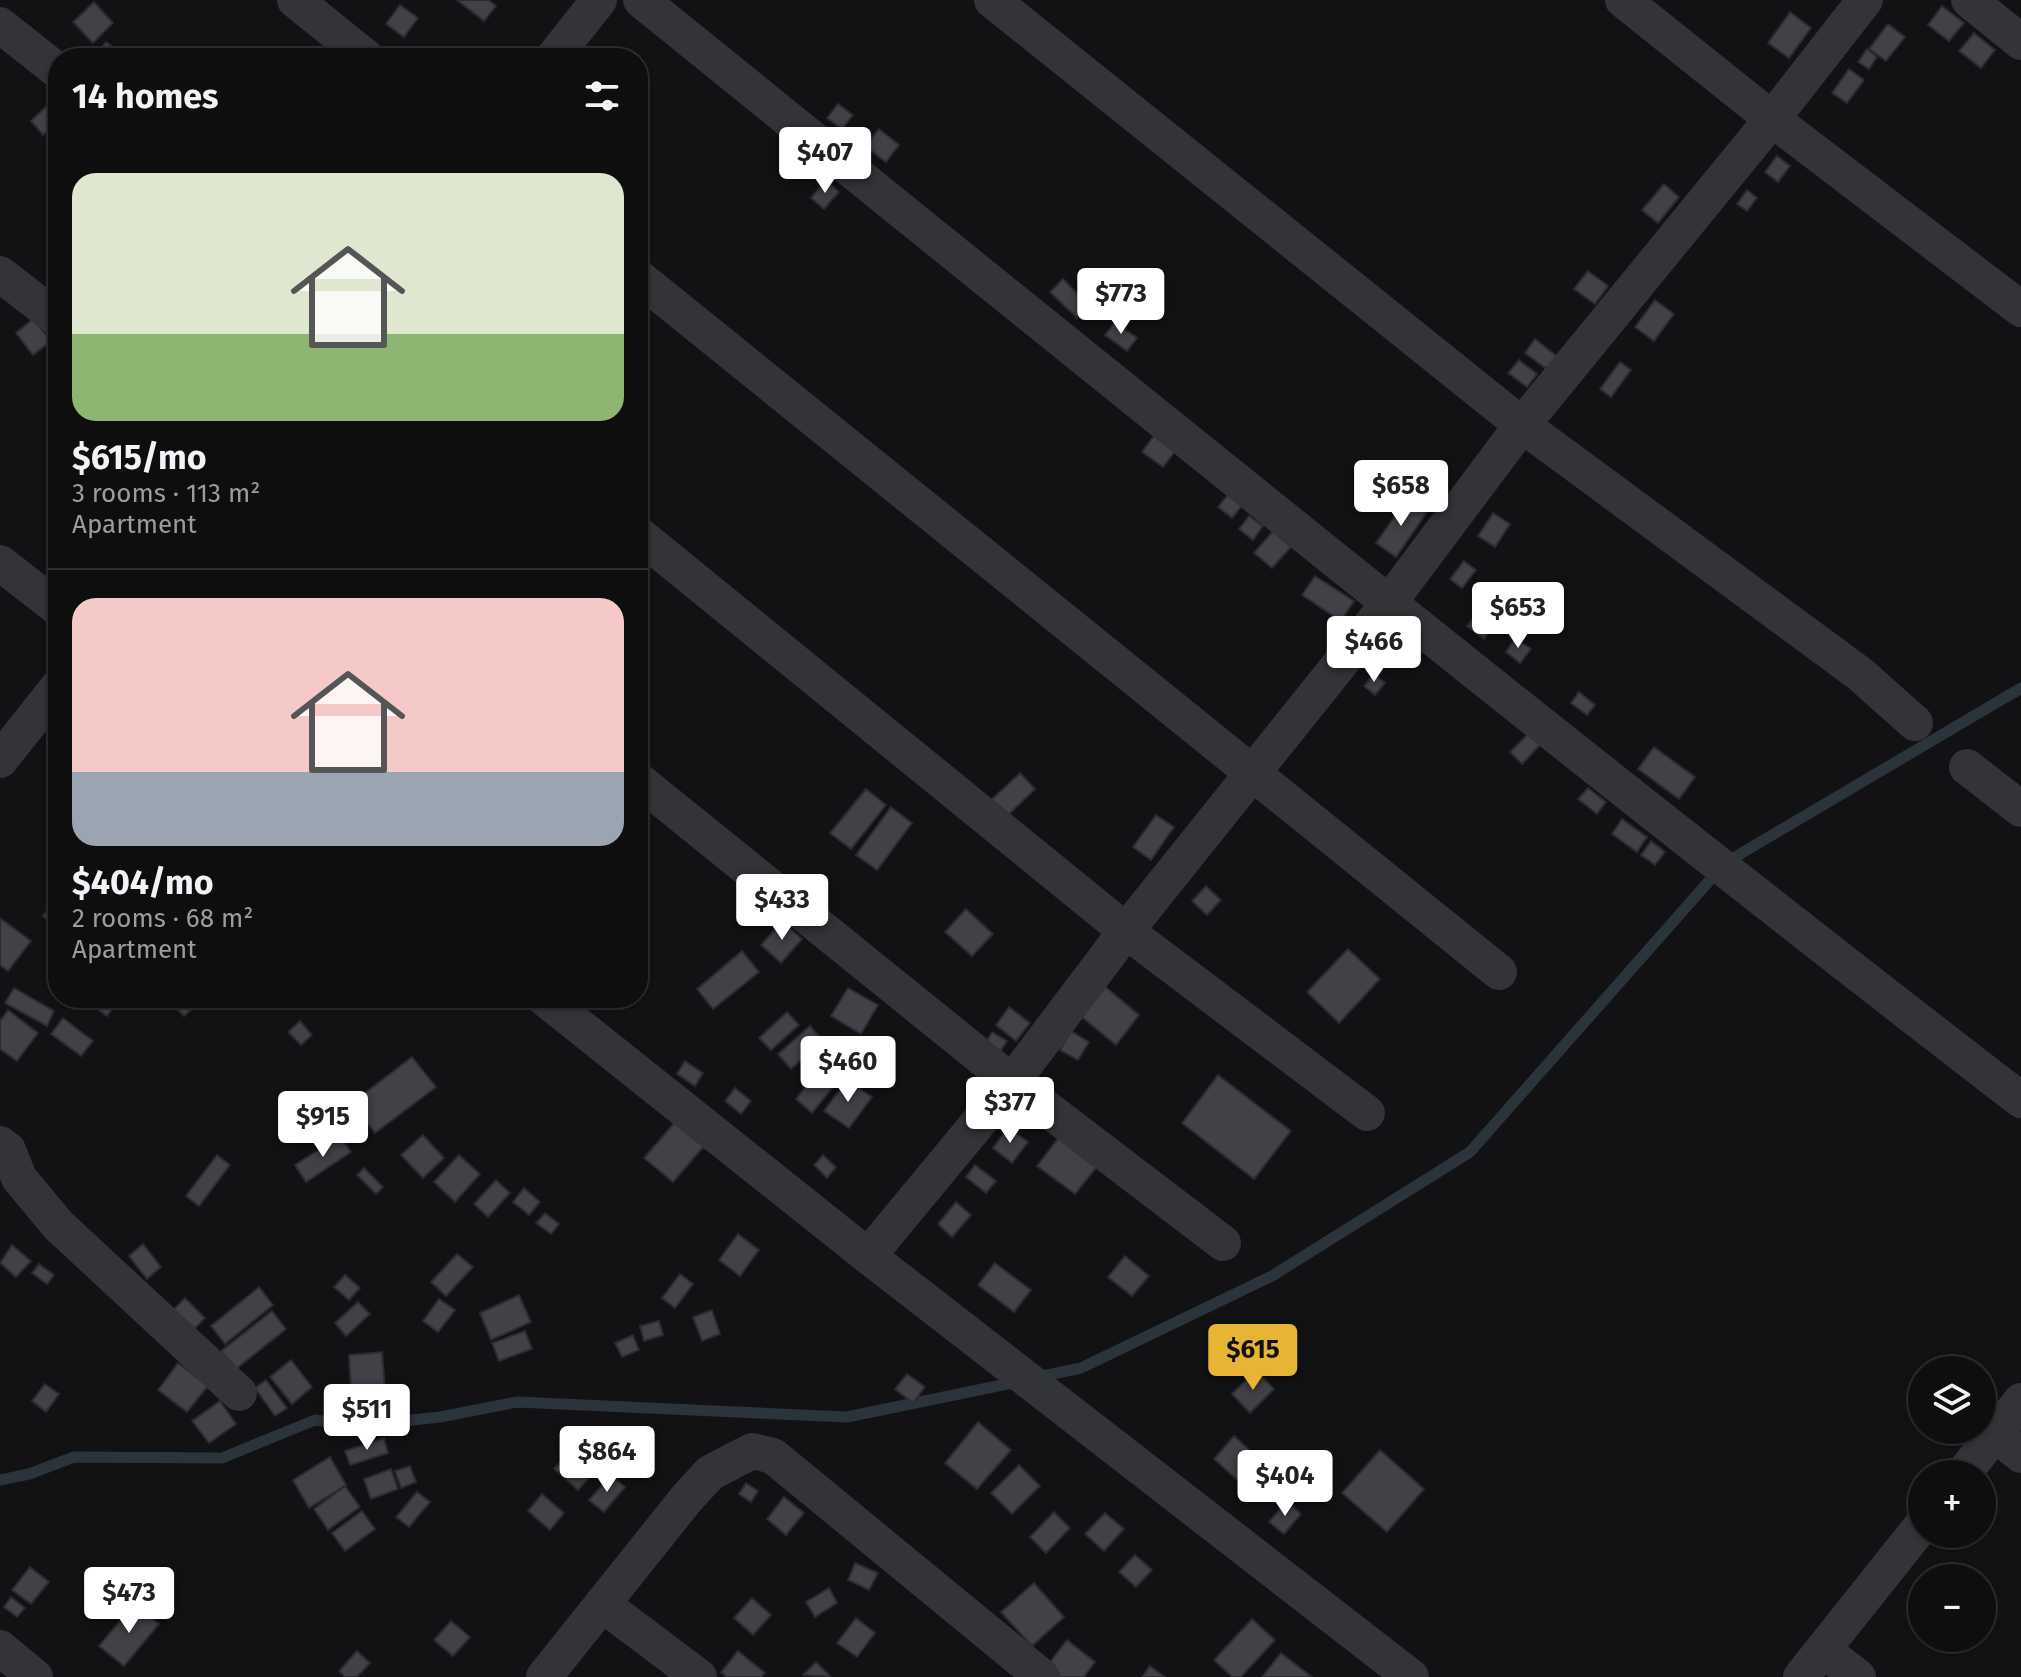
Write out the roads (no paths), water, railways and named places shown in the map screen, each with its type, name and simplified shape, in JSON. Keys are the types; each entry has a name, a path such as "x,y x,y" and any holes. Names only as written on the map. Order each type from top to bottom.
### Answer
{"street":[{"path":"295,0 355,48"},
{"path":"561,48 599,0"},
{"path":"641,0 1388,604 2021,1100"},
{"path":"992,0 1522,425 1860,674 1915,723"},
{"path":"1623,0 1772,119 2021,309"},
{"path":"868,1256 1012,1082 1126,931 1388,604 1522,425 1865,0"},
{"path":"1969,0 2021,42"},
{"path":"0,25 48,63"},
{"path":"0,274 48,311"},
{"path":"648,285 1499,972"},
{"path":"648,542 1126,931 1367,1113"},
{"path":"0,563 48,600"},
{"path":"0,760 48,700"},
{"path":"1967,767 2021,809"},
{"path":"648,788 1012,1082 1223,1243"},
{"path":"557,1008 868,1256 1411,1677"},
{"path":"0,1144 8,1150 19,1178 58,1225 239,1393"},
{"path":"1984,1460 2008,1444 2021,1401"},
{"path":"544,1677 710,1473 752,1451 773,1456 1042,1677"},
{"path":"1858,1677 1812,1664 1908,1543"},
{"path":"602,1604 699,1677"},
{"path":"0,1648 35,1677"}],"waterway":[{"path":"1038,1377 1081,1368 1272,1276 1470,1152 1725,863 2021,688"},
{"path":"0,1480 29,1474 74,1457 222,1458 315,1420 357,1426 440,1417 517,1402 847,1417 1017,1382"}]}
